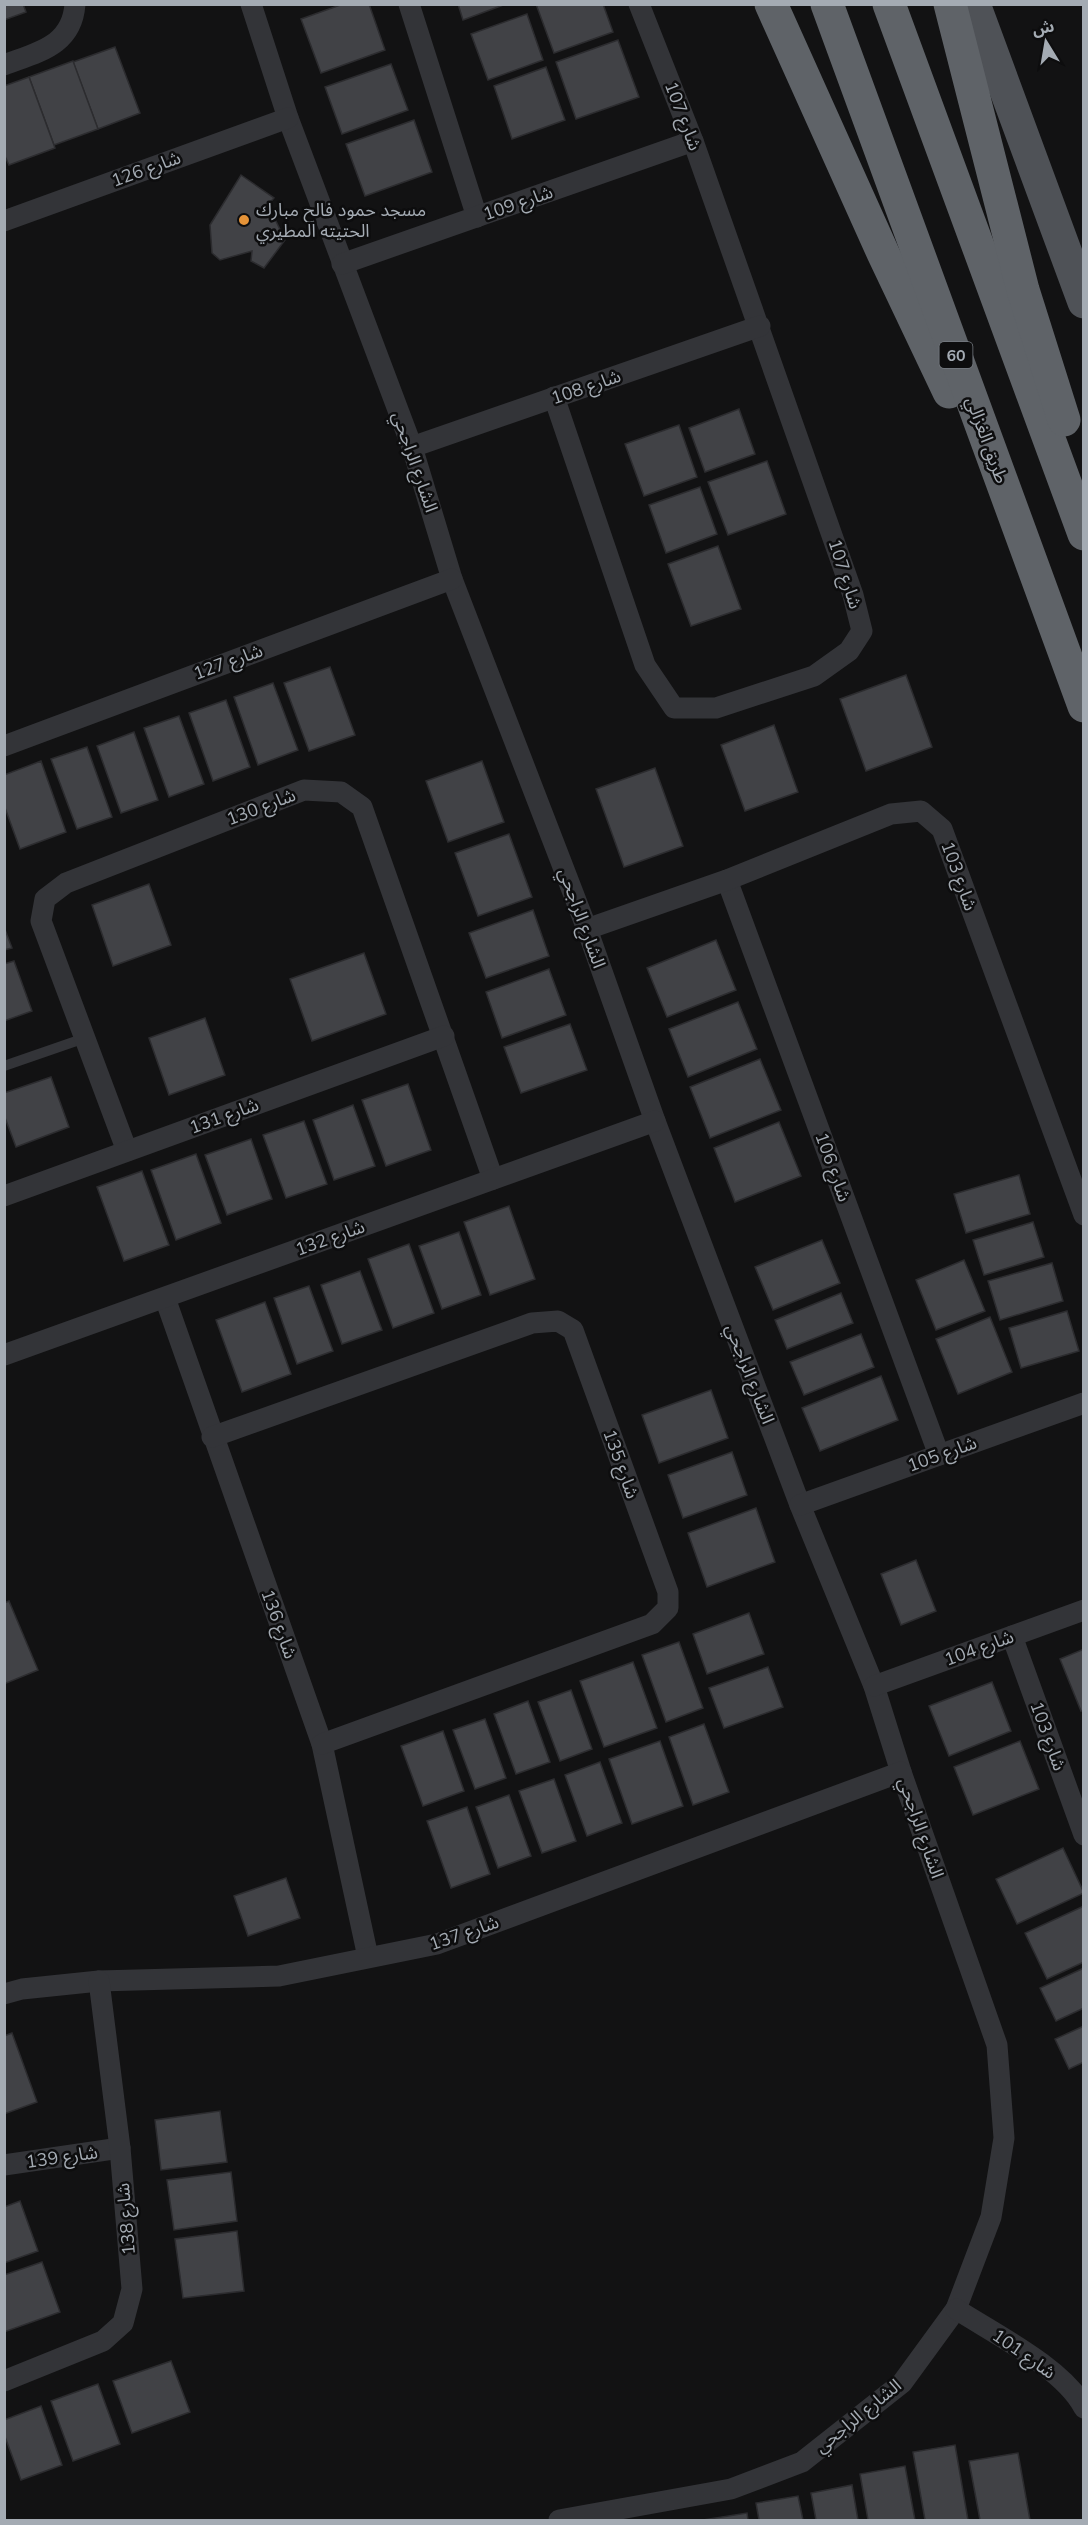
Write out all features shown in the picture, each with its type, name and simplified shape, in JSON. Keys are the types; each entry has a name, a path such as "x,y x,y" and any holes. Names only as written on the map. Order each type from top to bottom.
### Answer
{"highway":[{"path":"771,4 883,253 1034,569"},
{"name":"طريق الغزالي","path":"827,4 1083,706"},
{"path":"889,4 1083,534"},
{"path":"950,4 1020,278 1083,488"}],"main road":[{"path":"974,4 1083,302"}],"street":[{"path":"4,64 52,47 74,22 75,4"},
{"path":"409,4 477,217"},
{"name":"شارع 107","path":"554,398 645,665 674,708 716,708 814,676 849,651 862,631 853,595 760,326 693,141 639,4"},
{"name":"الشارع الراجحي","path":"256,6 288,118 412,447 452,579 587,929 655,1120 800,1505 874,1686 901,1772 997,2045 1004,2138 991,2217 956,2309 902,2383 802,2462 730,2489 559,2520"},
{"name":"شارع 126","path":"4,221 288,118"},
{"name":"شارع 109","path":"342,264 693,141"},
{"name":"شارع 108","path":"412,447 760,326"},
{"name":"شارع 127","path":"4,746 452,579"},
{"name":"شارع 130","path":"128,1151 41,921 45,899 66,883 304,789 341,792 362,807 493,1179"},
{"name":"شارع 103","path":"587,929 727,880 891,814 921,811 942,829 1083,1215"},
{"name":"شارع 106","path":"727,880 939,1455"},
{"name":"شارع 131","path":"4,1196 444,1036"},
{"name":"شارع 132","path":"4,1355 655,1120"},
{"name":"شارع 136","path":"165,1298 212,1437 322,1744 368,1957"},
{"name":"شارع 135","path":"212,1437 532,1323 558,1321 573,1330 668,1593 668,1608 652,1624 322,1744"},
{"name":"شارع 105","path":"800,1505 1083,1403"},
{"name":"شارع 104","path":"874,1686 1083,1610"},
{"name":"شارع 103","path":"1012,1636 1083,1835"},
{"name":"شارع 137","path":"4,1994 22,1989 99,1981 279,1976 437,1944 901,1772"},
{"name":"شارع 138","path":"4,2381 103,2341 123,2323 132,2289 120,2148 99,1981"},
{"name":"شارع 139","path":"4,2165 120,2148"},
{"name":"شارع 101","path":"956,2309 1048,2368 1078,2396 1083,2408"}],"lane":[{"path":"4,1066 85,1038"}],"building":[{"path":"4,4 23,4 26,12 4,20"},
{"path":"343,4 369,4 385,50 321,73 301,19"},
{"path":"458,4 506,4 463,20"},
{"path":"536,4 603,4 613,32 554,53"},
{"path":"527,14 543,60 488,80 471,34"},
{"path":"618,40 639,97 576,119 556,62"},
{"path":"115,47 140,113 98,129 73,62"},
{"path":"73,61 98,129 54,145 29,77"},
{"path":"391,64 408,110 342,134 325,87"},
{"path":"546,67 565,120 512,139 494,86"},
{"path":"29,77 55,148 9,165 4,154 4,86"},
{"path":"414,120 432,172 365,196 346,144"},
{"name":"مسجد حمود فالح مبارك الحتيته المطيري","path":"241,175 274,198 264,209 273,215 285,240 264,268 251,261 252,251 220,260 212,253 210,225"},
{"path":"739,409 755,454 705,472 689,428"},
{"path":"679,425 697,477 644,496 625,444"},
{"path":"767,461 786,514 728,535 708,482"},
{"path":"700,487 717,534 666,553 649,505"},
{"path":"718,546 741,609 691,626 668,564"},
{"path":"330,667 355,735 309,751 284,683"},
{"path":"906,675 932,747 866,771 840,699"},
{"path":"273,683 298,750 258,765 234,697"},
{"path":"226,700 250,767 213,781 189,713"},
{"path":"179,716 204,784 169,797 144,728"},
{"path":"774,725 798,792 745,811 721,745"},
{"path":"134,732 158,800 121,813 97,746"},
{"path":"87,747 112,817 77,829 51,759"},
{"path":"41,761 66,832 20,849 4,805 4,775"},
{"path":"482,761 504,822 448,842 426,781"},
{"path":"655,768 683,846 624,867 596,789"},
{"path":"509,834 532,897 478,916 455,853"},
{"path":"149,884 171,945 113,966 92,905"},
{"path":"533,910 549,956 486,978 469,933"},
{"path":"4,927 12,948 4,950"},
{"path":"716,940 736,990 667,1017 647,968"},
{"path":"364,953 386,1014 312,1041 290,979"},
{"path":"14,961 32,1011 4,1021 4,964"},
{"path":"549,969 566,1015 502,1038 486,992"},
{"path":"738,1002 757,1049 688,1077 669,1029"},
{"path":"205,1018 225,1075 169,1095 149,1038"},
{"path":"570,1024 587,1070 521,1093 504,1047"},
{"path":"760,1059 781,1110 710,1138 690,1087"},
{"path":"51,1077 69,1127 16,1147 4,1115 4,1093"},
{"path":"408,1084 431,1150 386,1166 362,1100"},
{"path":"353,1105 375,1166 334,1180 313,1120"},
{"path":"304,1121 327,1184 286,1198 263,1135"},
{"path":"779,1122 801,1176 735,1202 714,1148"},
{"path":"251,1139 272,1199 227,1215 205,1155"},
{"path":"196,1154 221,1223 176,1240 151,1170"},
{"path":"142,1171 169,1245 124,1261 97,1187"},
{"path":"1019,1175 1030,1214 966,1233 954,1194"},
{"path":"509,1206 535,1279 490,1295 464,1222"},
{"path":"1033,1222 1044,1257 984,1275 973,1240"},
{"path":"459,1232 481,1295 442,1309 419,1246"},
{"path":"822,1240 840,1283 773,1310 755,1267"},
{"path":"409,1244 434,1313 393,1328 368,1259"},
{"path":"964,1260 985,1311 936,1330 916,1280"},
{"path":"1052,1263 1063,1301 1000,1320 988,1281"},
{"path":"360,1271 382,1330 342,1344 321,1285"},
{"path":"309,1286 333,1351 297,1364 274,1298"},
{"path":"841,1293 853,1323 787,1349 775,1320"},
{"path":"265,1302 291,1374 242,1392 216,1320"},
{"path":"1067,1311 1079,1351 1021,1368 1009,1328"},
{"path":"990,1317 1012,1372 958,1394 936,1339"},
{"path":"861,1334 874,1367 804,1395 790,1362"},
{"path":"881,1376 898,1420 820,1451 802,1408"},
{"path":"711,1390 728,1438 659,1463 642,1415"},
{"path":"732,1452 747,1495 683,1518 668,1475"},
{"path":"756,1508 775,1562 707,1587 688,1533"},
{"path":"916,1560 936,1611 901,1625 881,1574"},
{"path":"9,1601 38,1670 4,1684 4,1603"},
{"path":"749,1613 764,1654 707,1674 693,1634"},
{"path":"679,1642 703,1708 666,1722 642,1655"},
{"path":"1084,1649 1084,1710 1081,1711 1060,1659"},
{"path":"633,1662 657,1728 604,1747 580,1681"},
{"path":"768,1667 783,1707 724,1728 709,1688"},
{"path":"992,1682 1011,1731 949,1756 929,1706"},
{"path":"571,1690 592,1749 560,1761 538,1702"},
{"path":"528,1701 550,1762 516,1774 494,1714"},
{"path":"485,1719 506,1778 475,1789 453,1730"},
{"path":"704,1724 729,1792 693,1805 669,1737"},
{"path":"443,1731 464,1791 423,1806 401,1746"},
{"path":"660,1741 683,1806 632,1824 609,1759"},
{"path":"1020,1741 1039,1789 973,1815 954,1767"},
{"path":"600,1762 622,1823 587,1836 565,1775"},
{"path":"554,1779 576,1841 542,1853 519,1791"},
{"path":"509,1795 531,1856 498,1868 476,1807"},
{"path":"467,1807 490,1874 451,1888 427,1821"},
{"path":"1063,1848 1084,1893 1017,1924 996,1879"},
{"path":"286,1878 300,1918 248,1936 234,1896"},
{"path":"1084,1906 1084,1962 1047,1979 1025,1933"},
{"path":"1084,1968 1084,2008 1056,2021 1040,1988"},
{"path":"1084,2026 1084,2062 1069,2069 1055,2039"},
{"path":"12,2033 37,2102 4,2114 4,2036"},
{"path":"220,2111 227,2162 161,2170 155,2120"},
{"path":"231,2172 237,2221 174,2230 167,2180"},
{"path":"20,2201 38,2251 4,2263 4,2207"},
{"path":"237,2231 244,2291 183,2298 175,2239"},
{"path":"42,2262 60,2312 4,2332 4,2275"},
{"path":"171,2361 190,2412 132,2433 113,2381"},
{"path":"98,2384 120,2444 73,2461 51,2401"},
{"path":"41,2406 62,2465 21,2480 4,2434 4,2420"},
{"path":"955,2445 968,2520 925,2520 913,2452"},
{"path":"1018,2453 1030,2520 980,2520 969,2461"},
{"path":"905,2466 915,2520 868,2520 860,2474"},
{"path":"852,2485 858,2520 816,2520 811,2493"},
{"path":"798,2496 803,2520 759,2520 756,2503"},
{"path":"747,2513 748,2520 703,2520"}],"place":[{"name":"مسجد حمود فالح مبارك الحتيته المطيري","path":"244,220"}]}
